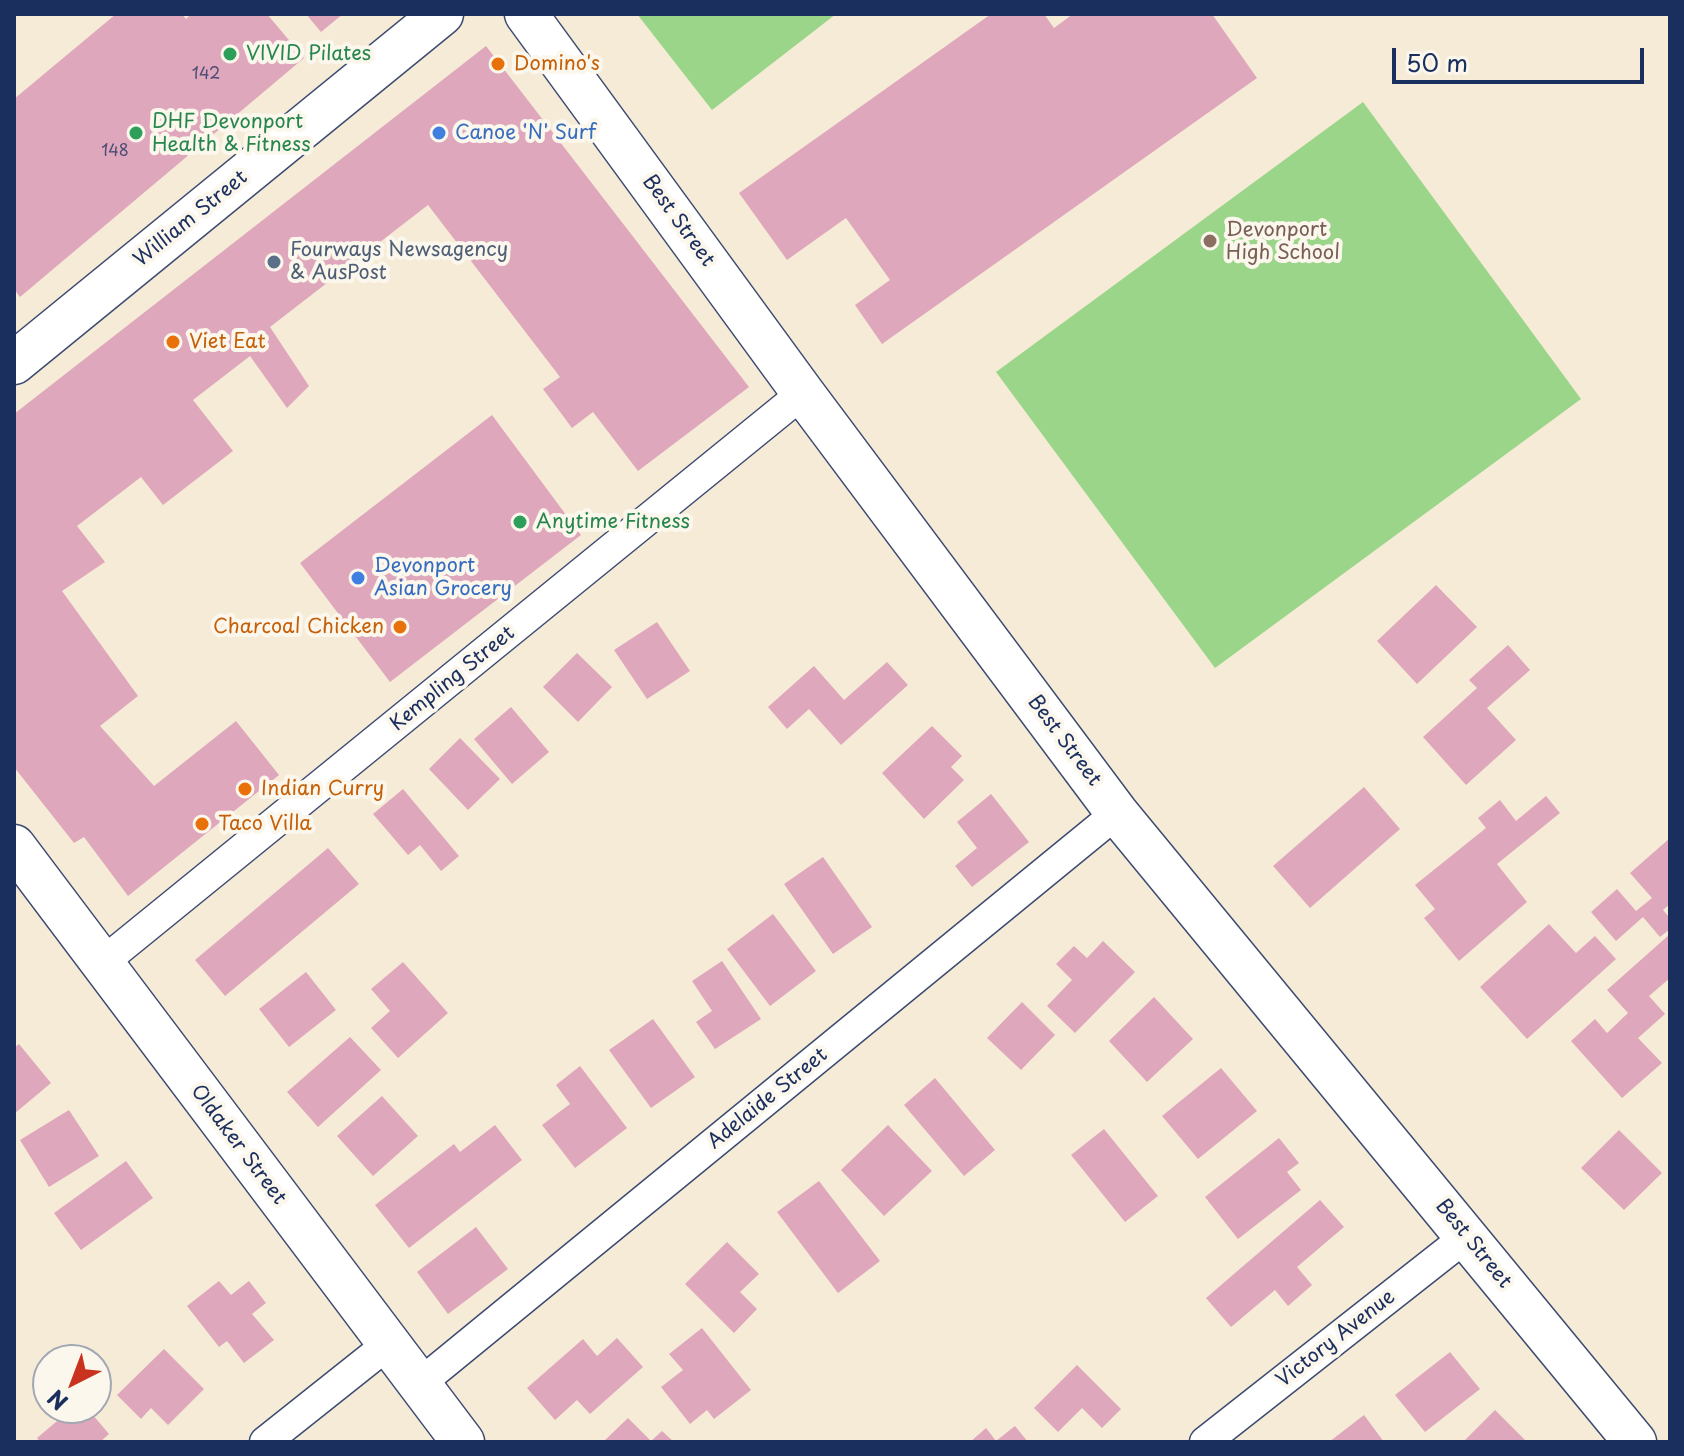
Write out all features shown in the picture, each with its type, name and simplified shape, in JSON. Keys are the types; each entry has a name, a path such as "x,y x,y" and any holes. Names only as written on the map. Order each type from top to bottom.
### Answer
{"street":[{"name":"William Street","path":"14,363 442,14"},
{"name":"Best Street","path":"526,14 803,393 1117,813 1635,1442"},
{"name":"Kempling Street","path":"102,963 803,393"},
{"name":"Adelaide Street","path":"418,1385 1117,813"},
{"name":"Oldaker Street","path":"14,846 463,1442"},
{"name":"Victory Avenue","path":"1205,1442 1467,1236"},
{"path":"265,1442 387,1345"}],"green space":[{"path":"637,14 836,14 712,110"},
{"path":"1363,102 1581,399 1215,668 996,372"}],"building":[{"path":"116,14 182,14 186,19 191,14 267,14 304,58 20,297 14,289 14,99"},
{"path":"306,14 343,14 321,32"},
{"path":"991,14 1044,14 1054,28 1073,14 1212,14 1257,78 882,344 855,305 890,280 846,218 787,260 739,193"},
{"path":"486,46 749,387 638,471 593,412 572,428 543,389 560,377 428,205 270,327 309,386 287,408 250,356 193,400 233,451 163,505 141,477 77,526 105,562 62,591 138,696 100,726 154,786 236,721 279,775 128,896 84,837 74,843 14,767 14,414"},
{"path":"492,415 581,535 390,682 300,563"},
{"path":"1436,585 1477,627 1417,684 1377,641"},
{"path":"657,622 690,671 647,699 614,650"},
{"path":"1508,645 1530,670 1487,708 1516,740 1466,785 1423,737 1477,688 1469,680"},
{"path":"577,653 612,687 578,722 543,687"},
{"path":"887,662 908,685 841,745 809,709 787,729 768,707 814,666 844,700"},
{"path":"511,707 549,752 512,784 474,739"},
{"path":"932,726 962,756 951,767 964,780 924,819 882,773"},
{"path":"460,738 500,779 468,810 429,769"},
{"path":"1364,787 1400,829 1310,908 1273,866"},
{"path":"403,789 459,856 441,871 420,845 408,855 373,814"},
{"path":"991,794 1029,842 972,887 955,866 977,848 957,822"},
{"path":"1546,796 1560,813 1497,864 1527,902 1459,961 1424,918 1435,909 1415,885 1486,828 1478,818 1500,800 1516,821"},
{"path":"1670,838 1670,904 1663,910 1670,918 1670,929 1660,937 1643,917 1616,941 1591,912 1617,889 1636,911 1652,898 1630,873"},
{"path":"328,848 359,884 225,996 195,960"},
{"path":"823,857 872,927 833,954 784,884"},
{"path":"773,914 816,971 770,1006 727,949"},
{"path":"1549,924 1576,953 1595,936 1616,959 1527,1039 1480,987"},
{"path":"1670,934 1670,978 1649,996 1665,1014 1638,1038 1662,1063 1622,1098 1571,1041 1595,1019 1607,1033 1628,1013 1607,990"},
{"path":"1103,941 1135,972 1075,1033 1047,1006 1072,980 1056,964 1074,946 1087,958"},
{"path":"722,961 761,1019 715,1049 696,1022 712,1011 692,981"},
{"path":"403,962 448,1013 398,1058 371,1028 390,1011 371,989"},
{"path":"306,972 336,1010 289,1047 259,1009"},
{"path":"1154,997 1193,1039 1147,1082 1109,1041"},
{"path":"1022,1002 1055,1035 1021,1070 987,1038"},
{"path":"653,1019 695,1077 651,1108 609,1050"},
{"path":"350,1037 381,1070 318,1127 287,1092"},
{"path":"19,1044 51,1083 14,1114 14,1048"},
{"path":"580,1066 627,1128 575,1168 542,1125 570,1104 556,1085"},
{"path":"1221,1068 1257,1111 1198,1159 1162,1116"},
{"path":"935,1078 995,1150 964,1176 904,1105"},
{"path":"382,1096 418,1136 373,1176 337,1136"},
{"path":"69,1110 99,1156 49,1187 20,1140"},
{"path":"495,1125 522,1160 409,1248 375,1205 454,1144 460,1152"},
{"path":"888,1125 932,1171 884,1216 841,1170"},
{"path":"1104,1129 1158,1196 1125,1222 1071,1155"},
{"path":"1619,1130 1662,1173 1624,1210 1581,1168"},
{"path":"1279,1138 1299,1163 1287,1172 1301,1190 1238,1239 1205,1197"},
{"path":"126,1161 153,1198 81,1250 54,1213"},
{"path":"819,1181 880,1261 838,1293 777,1212"},
{"path":"1320,1200 1344,1227 1297,1267 1312,1285 1288,1306 1275,1290 1231,1327 1206,1298"},
{"path":"476,1227 508,1269 448,1314 417,1272"},
{"path":"727,1242 759,1274 740,1292 757,1309 734,1333 685,1284"},
{"path":"219,1281 231,1295 249,1281 266,1303 252,1314 274,1340 244,1363 227,1341 219,1347 187,1306"},
{"path":"702,1328 751,1390 714,1419 707,1410 690,1424 661,1387 683,1370 669,1354"},
{"path":"617,1338 643,1367 590,1414 577,1400 555,1420 527,1388 583,1339 597,1356"},
{"path":"164,1349 204,1389 168,1425 151,1408 141,1419 117,1395"},
{"path":"1450,1352 1480,1389 1425,1432 1395,1395"},
{"path":"1077,1365 1121,1409 1102,1428 1082,1408 1058,1432 1034,1408"},
{"path":"1495,1410 1527,1442 1463,1442"},
{"path":"1364,1415 1384,1442 1329,1442"},
{"path":"628,1418 651,1441 662,1431 674,1442 603,1442"},
{"path":"54,1424 101,1424 109,1434 100,1442 40,1442 37,1438"},
{"path":"1015,1426 1028,1442 970,1442 986,1428 996,1441"}],"place":[{"name":"VIVID Pilates","path":"230,54"},
{"name":"Domino's","path":"498,64"},
{"name":"DHF Devonport Health & Fitness","path":"136,133"},
{"name":"Canoe 'N' Surf","path":"439,133"},
{"name":"Devonport High School","path":"1210,241"},
{"name":"Fourways Newsagency & AusPost","path":"274,262"},
{"name":"Viet Eat","path":"173,342"},
{"name":"Anytime Fitness","path":"520,522"},
{"name":"Devonport Asian Grocery","path":"358,578"},
{"name":"Charcoal Chicken","path":"400,627"},
{"name":"Indian Curry","path":"245,789"},
{"name":"Taco Villa","path":"202,824"}]}
